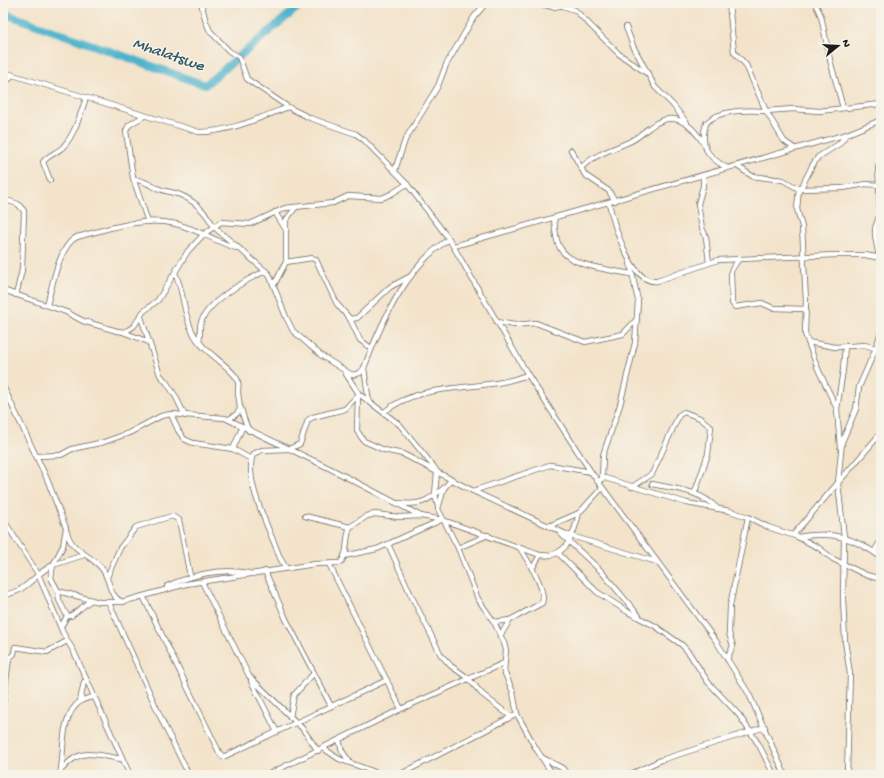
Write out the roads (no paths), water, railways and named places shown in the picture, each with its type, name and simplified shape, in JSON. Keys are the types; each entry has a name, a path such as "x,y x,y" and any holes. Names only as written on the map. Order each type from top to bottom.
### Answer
{"street":[{"path":"201,3 210,31 229,51 238,57 247,79 288,107 310,118 356,134 395,170 449,238 528,374 597,482 716,641 749,694 765,727 785,775"},
{"path":"395,170 405,140 438,86 446,65 474,16 486,3"},
{"path":"537,3 549,7 586,3"},
{"path":"729,3 734,52 746,65 766,111 784,141 794,148"},
{"path":"815,3 821,16 830,60 843,108"},
{"path":"563,6 575,10 619,54 648,74"},
{"path":"626,27 626,31 655,87 673,105 690,126 704,144 708,154 727,168"},
{"path":"3,72 190,131 210,132 239,125 288,107"},
{"path":"3,86 12,75"},
{"path":"50,180 43,162 57,152 68,140 77,123 86,98"},
{"path":"704,144 706,124 718,116 751,110 766,111 793,109 819,111 881,104"},
{"path":"144,116 129,125 126,131 134,180 148,222"},
{"path":"581,168 610,150 640,137 649,128 662,120 670,118 680,120 690,126"},
{"path":"454,246 847,134 881,120"},
{"path":"837,409 805,334 806,309 802,256 802,227 797,210 800,188 818,157 839,144 847,134"},
{"path":"571,150 585,175 609,191 616,201"},
{"path":"609,203 612,220 628,258 636,271 648,281 653,282 710,263 738,260 802,256 865,255 880,258 875,236 875,228 880,214 878,168 881,160"},
{"path":"738,166 752,176 783,180 800,188 843,188 866,184 879,185"},
{"path":"703,176 703,186 698,204 702,228 706,237 710,263"},
{"path":"134,180 144,181 156,188 178,194 201,208 214,227 272,277 288,323 293,331 322,356 345,372 352,375 358,374 364,368 371,348 387,314 412,275 432,250 449,238"},
{"path":"123,332 134,326 143,312 158,300 188,250 204,234 221,222 250,224 275,212 297,206 333,203 348,196 382,198 407,184"},
{"path":"3,199 18,204 24,211 22,270 16,295"},
{"path":"274,285 286,262 286,220 297,206"},
{"path":"275,212 286,232"},
{"path":"554,218 558,245 568,256 585,265 632,274"},
{"path":"47,305 59,263 70,241 77,236 96,231 148,222 177,224 204,234 223,244 239,249"},
{"path":"286,262 312,258 316,260 337,304 350,319 360,340 371,348"},
{"path":"597,482 602,478 603,455 622,395 635,343 638,318 638,301 628,258"},
{"path":"738,260 732,271 732,303 735,307 762,303 773,308 806,309"},
{"path":"199,342 200,326 211,309 241,283 266,272"},
{"path":"175,273 183,291 188,321 192,331 204,349 237,379 241,407 249,431"},
{"path":"350,319 357,318 390,287 412,275"},
{"path":"3,290 66,312 82,321 123,332 149,342"},
{"path":"141,317 160,375 168,383 185,416"},
{"path":"497,322 516,325 536,323 585,342 623,334 638,318"},
{"path":"847,775 850,674 845,641 843,563 844,537 838,482 842,442 856,409 859,387 879,349 881,332"},
{"path":"808,342 835,347 857,344 879,349"},
{"path":"841,454 837,409 845,346"},
{"path":"364,368 369,402"},
{"path":"345,372 359,394 400,425 436,472 435,494 442,520 458,548 478,599 494,622 506,650 504,671 513,692 517,714 553,775"},
{"path":"384,412 395,404 415,394 440,389 502,382 528,374"},
{"path":"3,386 37,456 70,540 84,555 103,569 115,599 122,602"},
{"path":"286,568 280,558 253,488 251,459 256,452 289,449 302,442 305,425 308,420 313,417 345,410 359,394"},
{"path":"359,394 357,431 364,441 384,450 403,454 473,491 573,537 657,562"},
{"path":"229,419 238,414 241,407"},
{"path":"655,494 652,484 652,474 681,413 689,413 709,424 710,431 708,454 695,492"},
{"path":"170,414 184,439 200,444 232,449 251,459"},
{"path":"37,456 60,455 72,449 104,442 129,433 161,416 170,414 185,416 202,415 229,419 242,428 331,469 421,516"},
{"path":"232,449 242,428"},
{"path":"793,535 881,433"},
{"path":"473,491 550,465 591,472"},
{"path":"632,487 652,474"},
{"path":"602,478 687,503 717,508 748,516 768,527 798,537 819,548 833,559 866,575 881,578"},
{"path":"394,502 417,504 424,503 444,488 452,479"},
{"path":"652,484 695,492 706,498 717,508"},
{"path":"438,509 444,488"},
{"path":"549,526 579,513 602,488"},
{"path":"157,591 252,573 340,563 344,556 350,527 367,516 375,514 399,517 421,516 442,520 519,548 548,556 563,550 573,537 579,513"},
{"path":"107,577 120,548 136,527 172,516 179,520 190,576"},
{"path":"305,516 350,527"},
{"path":"727,659 733,646 729,633 730,606 748,516"},
{"path":"3,519 38,574 61,628 130,775"},
{"path":"344,556 365,553 442,520"},
{"path":"66,528 63,546 54,565 51,578 58,591 58,600 67,616"},
{"path":"558,530 601,571 640,617"},
{"path":"798,537 819,533 844,537 881,556"},
{"path":"458,548 488,536"},
{"path":"874,552 881,540"},
{"path":"388,544 410,595 442,655 450,666 468,678 482,694 510,716"},
{"path":"494,622 510,620 542,603 544,598 543,592 532,569 519,548"},
{"path":"558,553 597,592 628,612 640,617 669,635 682,645 708,682 726,700 750,732 759,745 774,775"},
{"path":"3,595 27,586 38,574 54,565 84,555"},
{"path":"532,569 540,555"},
{"path":"329,564 401,709"},
{"path":"58,591 91,600 109,603 122,602 144,596 190,576 217,570 234,570 252,573"},
{"path":"266,571 283,612 331,706"},
{"path":"202,582 277,732"},
{"path":"144,596 178,669 222,756 225,757 387,680"},
{"path":"67,616 72,616 91,600"},
{"path":"109,603 165,727 190,775"},
{"path":"61,628 67,616"},
{"path":"500,636 510,620"},
{"path":"3,658 9,658 14,654 14,649 17,646 47,652 67,641"},
{"path":"3,704 9,658"},
{"path":"267,775 401,709 504,663"},
{"path":"290,716 294,695 314,673"},
{"path":"249,676 302,728 318,750"},
{"path":"61,773 61,756 66,725 84,691 84,678"},
{"path":"80,701 93,697"},
{"path":"399,775 458,746 510,716 517,714"},
{"path":"629,775 662,760 765,727"},
{"path":"339,740 346,759 350,762"},
{"path":"323,748 335,757 382,775"},
{"path":"61,773 76,757 81,754 122,759"},
{"path":"541,757 562,768 568,775"}],"waterway":[{"name":"Mhalatswe","path":"3,13 205,85 303,3"}]}
